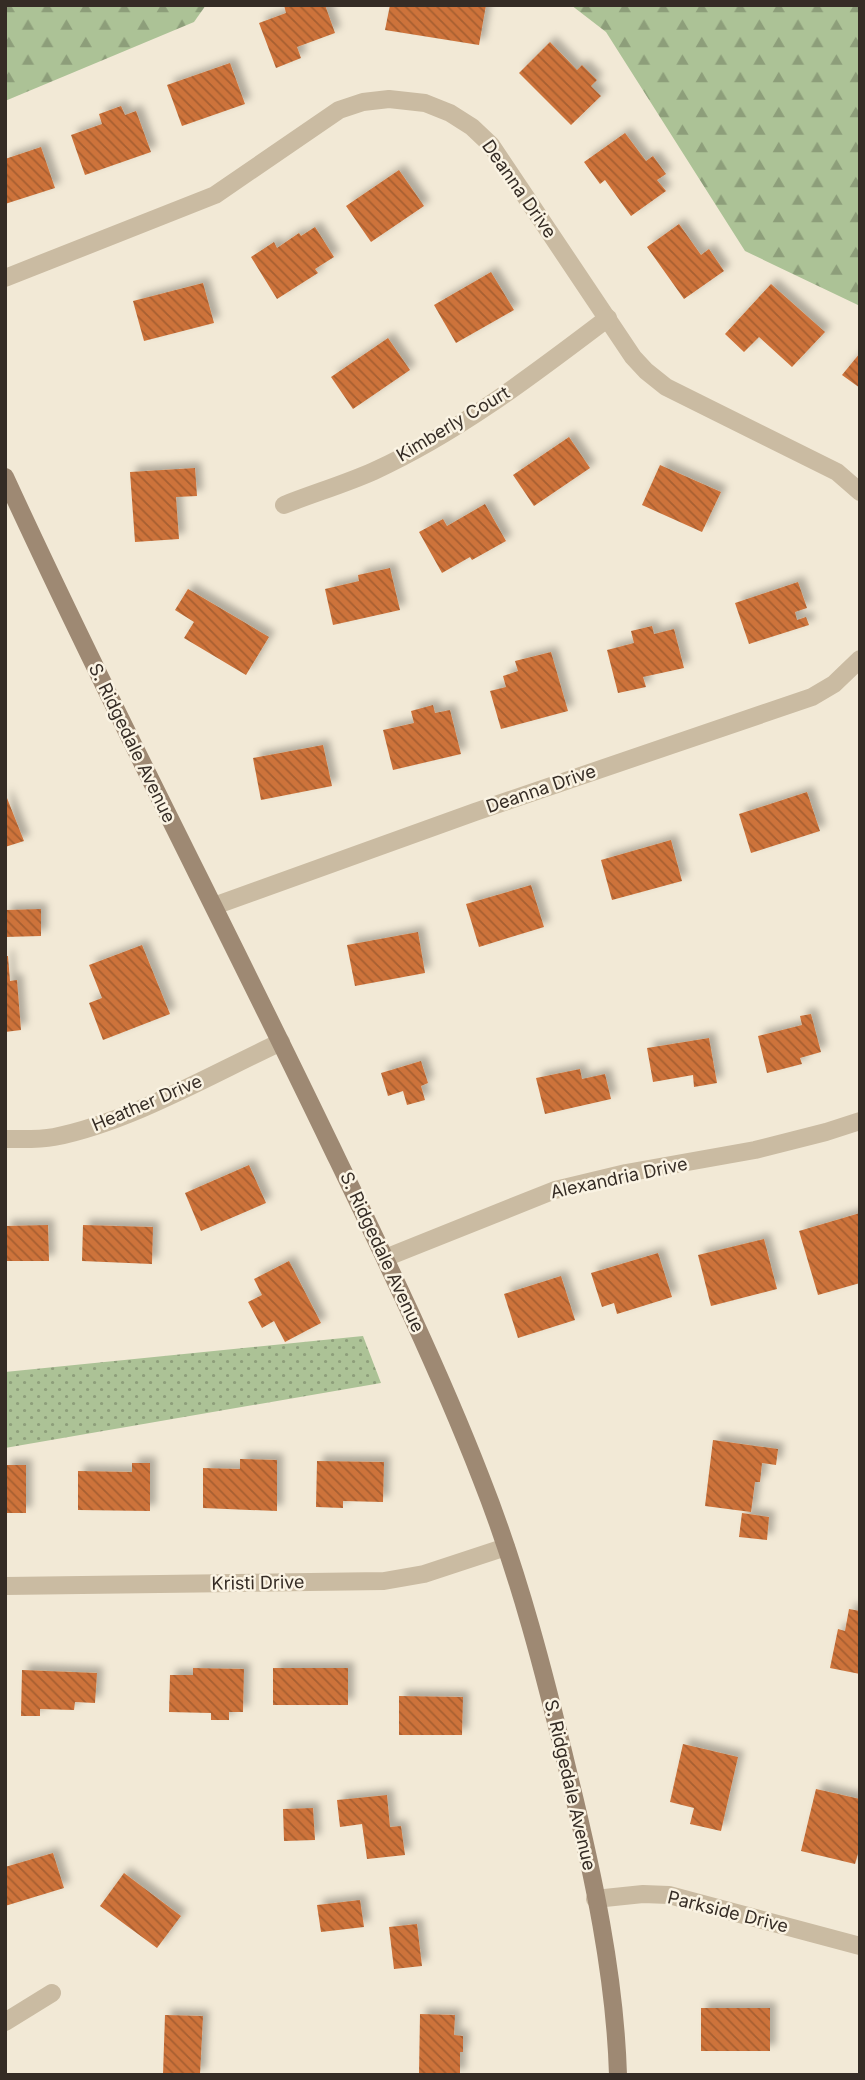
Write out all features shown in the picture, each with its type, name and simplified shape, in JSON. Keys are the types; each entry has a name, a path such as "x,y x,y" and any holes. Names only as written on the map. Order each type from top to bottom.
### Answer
{"main road":[{"name":"S. Ridgedale Avenue","path":"5,477 63,602 385,1258 431,1356 481,1479 506,1547 553,1709 581,1826 616,2022 618,2075"}],"street":[{"name":"Deanna Drive","path":"5,278 215,195 339,110 363,102 389,99 425,103 450,113 472,127 491,145 633,357 646,371 666,387 837,472 860,492"},
{"name":"Kimberly Court","path":"284,505 375,471 433,439 509,392 607,318"},
{"name":"Deanna Drive","path":"214,906 475,812 811,697 834,684 860,659"},
{"name":"Heather Drive","path":"5,1139 51,1138 92,1128 150,1104 281,1042"},
{"name":"Alexandria Drive","path":"385,1258 555,1189 626,1173 755,1150 860,1121"},
{"name":"Kristi Drive","path":"5,1587 384,1581 424,1574 506,1547"},
{"name":"Parkside Drive","path":"595,1899 643,1894 669,1895 860,1946"},
{"path":"5,2022 52,1993"}],"green space":[{"path":"5,5 206,5 194,22 5,101"},
{"path":"571,5 860,5 860,306 745,251 606,32"},
{"path":"363,1336 381,1383 5,1448 5,1372"}],"building":[{"path":"284,5 325,5 335,33 297,47 301,58 276,68 259,23 286,13"},
{"path":"390,5 486,5 479,45 385,30"},
{"path":"550,42 577,70 582,65 597,80 591,86 601,96 571,125 519,73"},
{"path":"230,63 245,104 182,126 167,85"},
{"path":"121,106 125,115 136,111 151,152 85,175 71,135 102,124 99,114"},
{"path":"625,133 646,161 653,156 666,174 657,180 666,191 631,216 605,180 600,184 584,162"},
{"path":"41,147 55,188 5,204 5,159"},
{"path":"399,170 424,206 371,242 346,206"},
{"path":"679,224 701,255 709,249 724,271 684,299 647,247"},
{"path":"315,227 334,257 315,269 318,273 277,299 251,257 274,242 277,248 299,233 301,236"},
{"path":"491,272 514,310 456,343 434,305"},
{"path":"203,283 214,323 144,341 133,301"},
{"path":"771,284 825,332 792,367 759,337 744,352 725,334"},
{"path":"388,338 410,370 353,409 331,377"},
{"path":"860,353 860,388 842,375"},
{"path":"569,437 590,468 534,506 513,475"},
{"path":"660,465 721,492 702,532 642,505"},
{"path":"195,468 197,496 176,497 179,539 135,542 130,472"},
{"path":"485,504 506,541 442,573 419,532 443,519 447,526"},
{"path":"390,568 400,610 333,625 325,589 359,581 358,575"},
{"path":"798,582 807,608 795,612 797,620 806,617 809,625 749,644 735,603"},
{"path":"188,589 269,637 246,675 184,638 194,622 175,610"},
{"path":"652,626 654,634 674,629 684,668 643,677 646,687 618,693 607,650 634,643 631,631"},
{"path":"551,652 568,711 501,729 490,691 506,687 503,676 518,671 515,661"},
{"path":"433,705 435,713 450,710 461,754 393,770 383,730 414,723 411,711"},
{"path":"323,745 332,786 261,800 253,758"},
{"path":"807,792 820,831 751,853 739,814"},
{"path":"5,793 24,841 5,847"},
{"path":"671,840 682,881 612,900 601,860"},
{"path":"531,885 544,927 479,947 466,904"},
{"path":"41,909 41,936 5,937 5,910"},
{"path":"418,932 425,973 355,986 347,945"},
{"path":"142,945 170,1014 103,1040 89,1003 102,998 89,965"},
{"path":"5,956 8,956 10,981 17,980 21,1030 5,1032"},
{"path":"811,1014 821,1052 800,1058 802,1064 767,1073 758,1036 802,1025 800,1016"},
{"path":"709,1038 717,1083 694,1087 693,1075 653,1082 647,1048"},
{"path":"421,1061 428,1083 421,1086 425,1100 407,1105 403,1091 388,1096 381,1073"},
{"path":"580,1069 582,1079 605,1074 611,1099 545,1114 536,1078"},
{"path":"249,1165 266,1203 201,1231 185,1193"},
{"path":"860,1213 860,1283 818,1295 799,1231"},
{"path":"48,1225 49,1261 5,1261 5,1226"},
{"path":"83,1225 153,1227 152,1264 82,1261"},
{"path":"764,1239 777,1289 711,1306 698,1255"},
{"path":"658,1253 672,1297 617,1314 614,1303 602,1307 591,1273"},
{"path":"289,1261 321,1323 285,1342 274,1321 262,1328 248,1302 262,1295 254,1279"},
{"path":"561,1276 575,1320 518,1338 504,1294"},
{"path":"713,1440 778,1449 776,1465 762,1463 760,1482 755,1482 751,1512 705,1506"},
{"path":"240,1459 277,1460 277,1511 203,1508 203,1468 240,1469"},
{"path":"317,1461 384,1462 383,1502 343,1501 343,1508 316,1507"},
{"path":"132,1463 150,1463 150,1511 78,1510 78,1471 132,1472"},
{"path":"5,1465 26,1465 26,1513 5,1513"},
{"path":"742,1513 769,1517 767,1540 739,1537"},
{"path":"849,1609 860,1611 860,1674 830,1668 838,1629 845,1631"},
{"path":"193,1668 244,1669 243,1712 229,1712 229,1720 211,1720 211,1713 169,1712 170,1675 193,1675"},
{"path":"273,1668 348,1668 348,1705 273,1705"},
{"path":"22,1670 97,1673 95,1703 75,1702 74,1710 40,1709 40,1716 21,1716"},
{"path":"399,1696 463,1697 462,1735 399,1735"},
{"path":"683,1744 738,1757 721,1831 690,1824 694,1808 670,1802"},
{"path":"816,1789 860,1799 860,1847 855,1864 801,1851"},
{"path":"387,1795 390,1827 401,1826 405,1855 367,1859 362,1824 340,1827 337,1800"},
{"path":"313,1808 315,1840 284,1841 283,1809"},
{"path":"53,1853 64,1888 5,1906 5,1867"},
{"path":"124,1873 181,1916 157,1948 100,1906"},
{"path":"360,1900 364,1927 321,1932 317,1905"},
{"path":"417,1924 422,1966 394,1969 389,1927"},
{"path":"701,2008 770,2008 770,2051 701,2051"},
{"path":"420,2014 455,2015 454,2035 463,2036 460,2075 419,2075"},
{"path":"165,2015 203,2016 200,2075 163,2075"}]}
